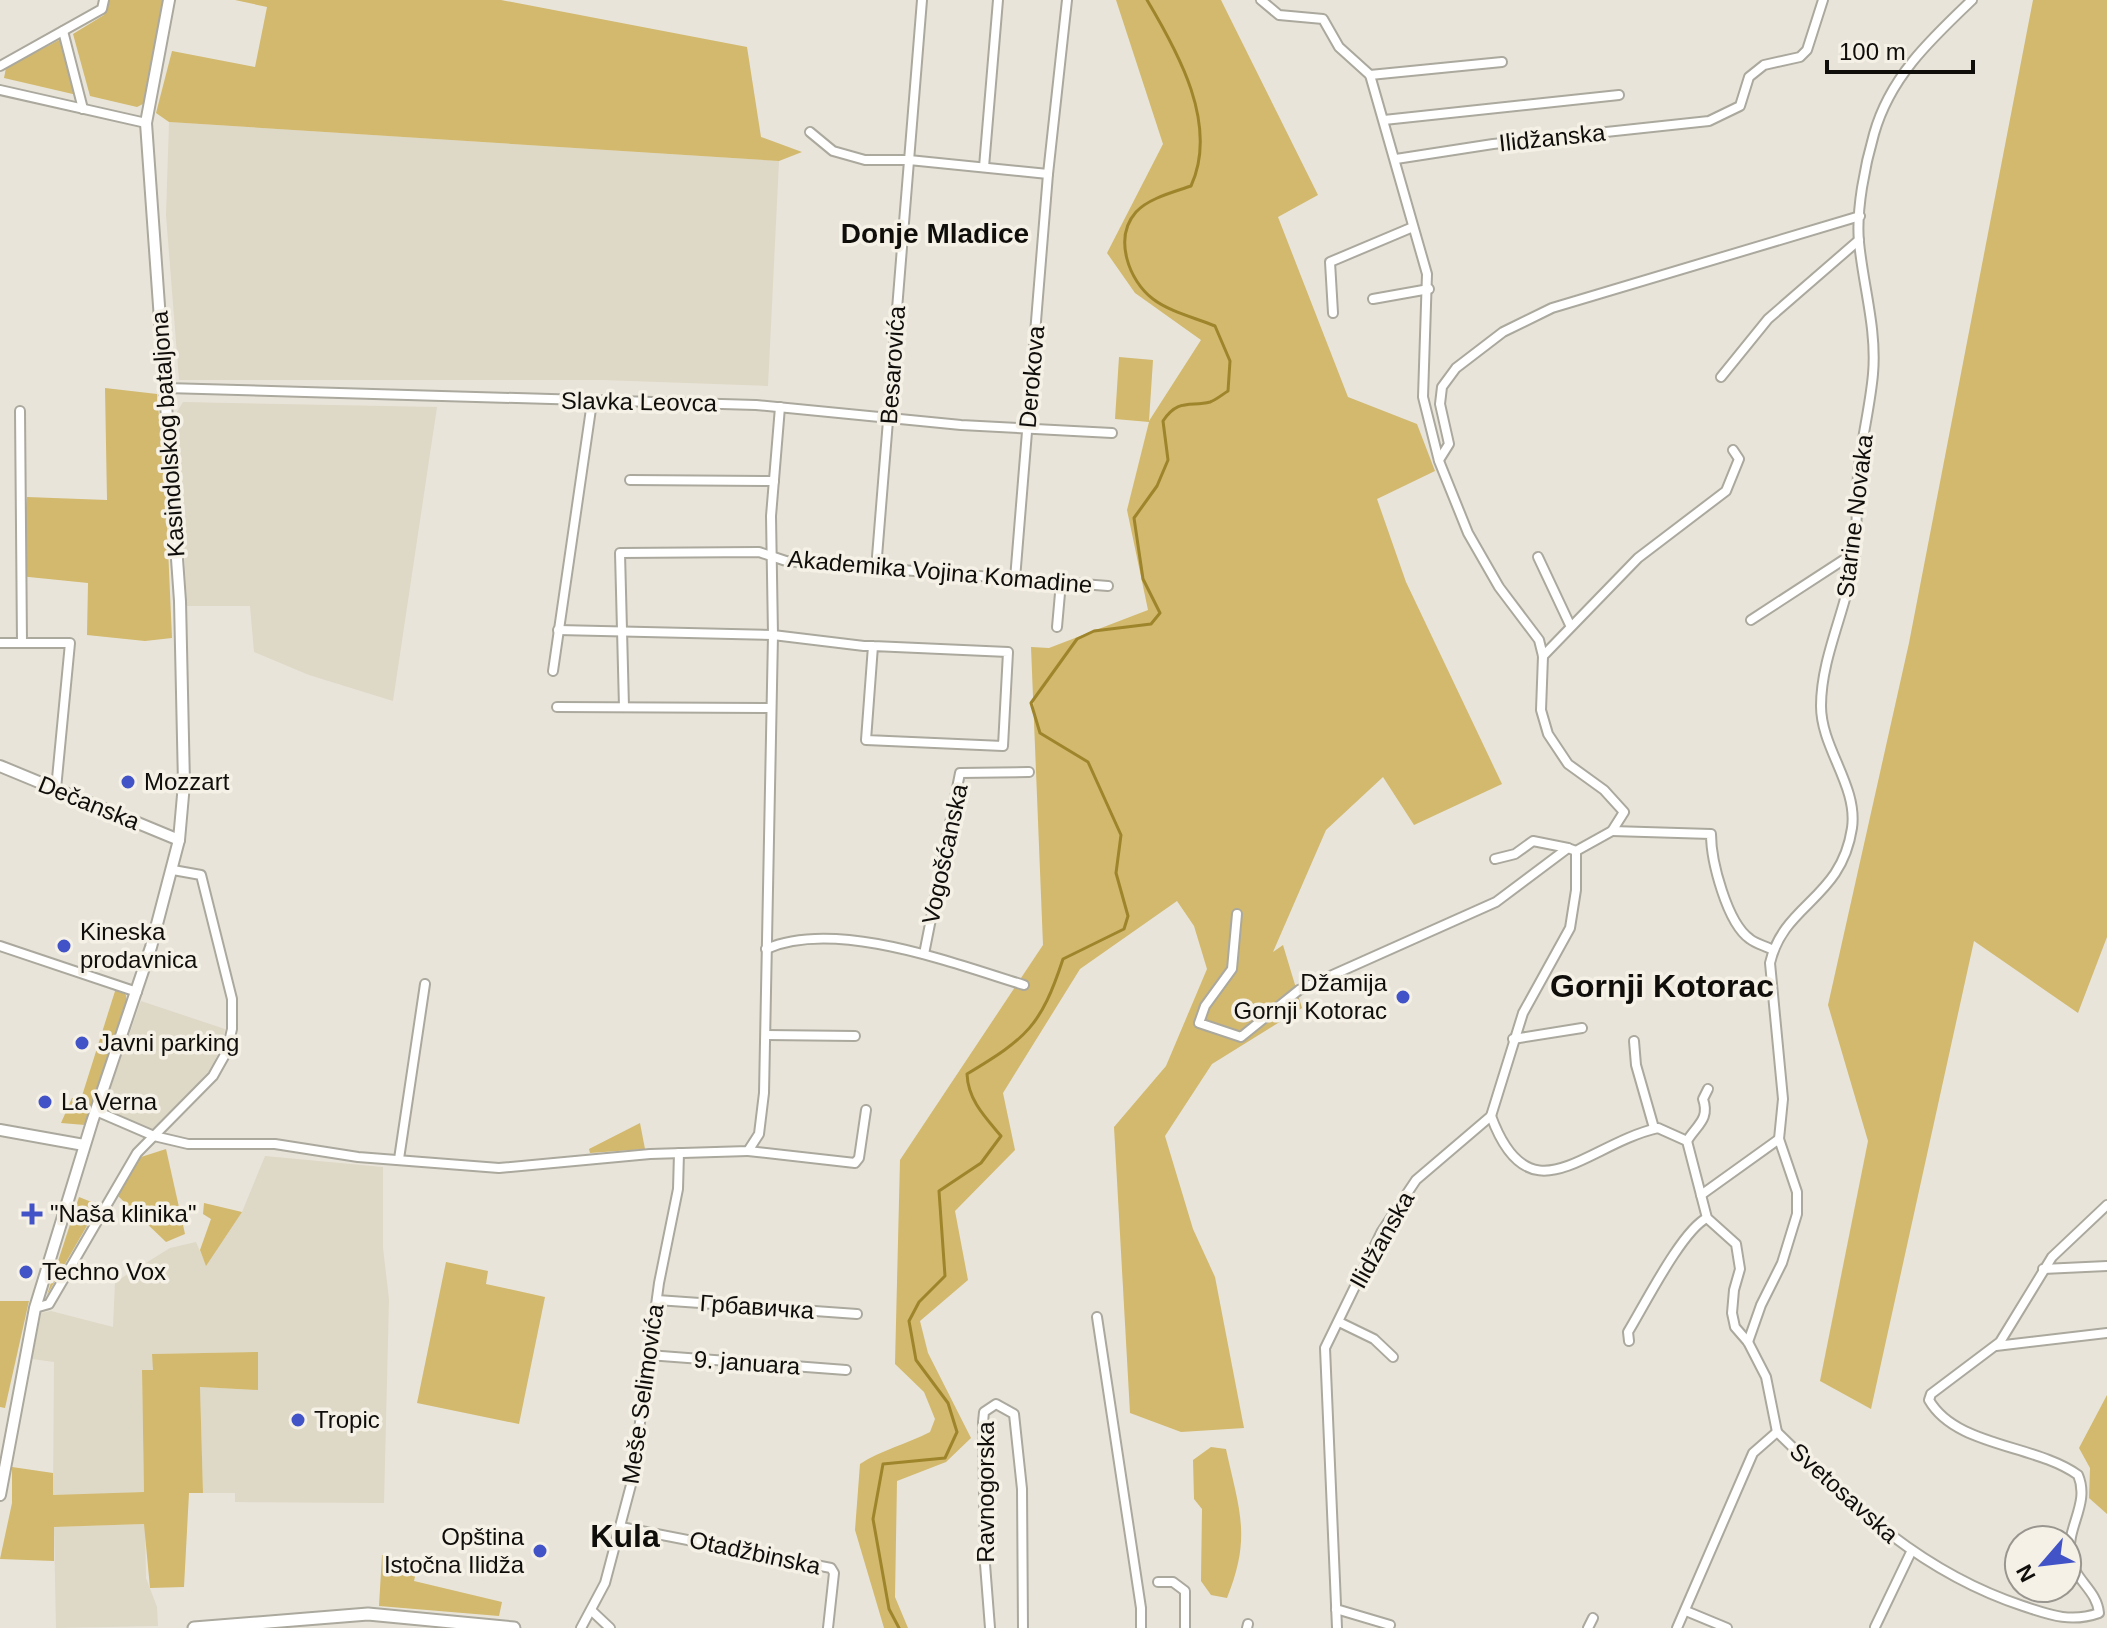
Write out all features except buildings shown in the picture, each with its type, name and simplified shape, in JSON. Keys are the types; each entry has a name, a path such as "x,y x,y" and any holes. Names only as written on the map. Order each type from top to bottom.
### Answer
{"main road":[{"path":"194,1628 368,1614 514,1628"}],"street":[{"path":"0,66 102,9 104,0"},
{"name":"Kasindolskog bataljona","path":"0,1495 35,1308 84,1145 137,992 179,840 184,784 180,616 146,123 169,0"},
{"name":"Besarovića","path":"876,569 922,0"},
{"path":"984,167 998,0"},
{"name":"Derokova","path":"1015,579 1048,174 1067,0"},
{"path":"1261,0 1279,15 1323,19 1339,47 1370,75 1396,159 1429,289 1423,397 1439,461 1468,533 1499,587 1539,640 1543,656 1541,710 1548,734 1568,764 1622,806 1624,812 1612,831"},
{"name":"Ilidžanska","path":"1396,159 1709,121 1740,106 1749,77 1764,65 1800,57 1807,50 1823,0"},
{"name":"Starine Novaka","path":"1773,950 1791,920 1821,896 1842,866 1853,824 1846,784 1827,742 1821,710 1822,683 1846,599 1854,553 1858,476 1873,371 1871,314 1859,240 1873,135 1888,97 1911,59 1972,0"},
{"path":"63,31 83,109"},
{"path":"1370,75 1502,62"},
{"path":"0,90 146,123"},
{"name":"Ilidžanska","path":"1384,120 1619,95"},
{"path":"810,132 833,151 865,160 909,160 1048,174"},
{"path":"1439,461 1449,444 1441,393 1456,368 1489,340 1527,319 1860,216"},
{"path":"1333,313 1330,262 1413,227"},
{"path":"1721,377 1768,319 1859,240"},
{"path":"1373,299 1429,289"},
{"name":"Slavka Leovca","path":"166,388 780,407 1028,430 1112,433"},
{"path":"553,671 592,402"},
{"name":"Akademika Vojina Komadine","path":"766,949 772,558 780,407"},
{"path":"20,411 22,643"},
{"path":"1543,656 1638,558 1726,491 1739,459 1733,450"},
{"path":"630,480 774,481"},
{"name":"Akademika Vojina Komadine","path":"624,707 620,553 759,552 772,558 876,569 1108,586"},
{"path":"1751,620 1854,553"},
{"path":"1538,557 1570,625"},
{"path":"1057,627 1061,582"},
{"path":"558,630 621,634 773,635 873,646 1008,652 1003,746 866,740 873,646"},
{"path":"0,643 70,643 56,789"},
{"path":"557,707 771,708"},
{"name":"Dečanska","path":"0,766 179,840"},
{"name":"Vogošćanska","path":"924,954 960,773 1029,772"},
{"path":"1237,914 1232,969 1205,1006 1199,1023 1241,1037 1299,990 1496,902 1572,850 1612,831 1711,834 1715,875 1728,903 1748,938 1773,950 1771,1003 1783,1099 1779,1139 1797,1192 1797,1214 1782,1263 1761,1305 1748,1342"},
{"path":"1495,859 1515,854 1533,841 1572,850"},
{"path":"1572,850 1576,890 1570,928 1523,1013 1513,1039 1491,1116 1500,1139 1515,1162 1542,1172 1558,1169 1654,1128 1687,1141"},
{"path":"35,1308 49,1304 137,1153 218,1071 232,1029 230,990 201,875 173,870"},
{"name":"Vogošćanska","path":"766,949 786,942 830,940 895,947 1024,985"},
{"path":"0,946 137,992"},
{"path":"748,1151 759,1134 761,1124 766,1035 766,949"},
{"path":"399,1159 425,984"},
{"path":"1513,1039 1582,1028"},
{"path":"766,1035 855,1036"},
{"path":"1634,1041 1636,1065 1654,1128"},
{"path":"1687,1141 1705,1117 1707,1110 1703,1099 1708,1089"},
{"path":"96,1111 154,1136 188,1144 275,1144 399,1159 520,1167 679,1153 748,1151 855,1163 859,1158 866,1110"},
{"name":"Ilidžanska","path":"1337,1628 1325,1348 1382,1231 1416,1180 1491,1116"},
{"path":"0,1130 84,1145"},
{"path":"1701,1195 1779,1139"},
{"path":"1677,1628 1753,1453 1777,1432 1766,1377 1748,1342 1735,1327 1732,1313 1740,1269 1736,1244 1707,1218 1701,1205 1687,1141"},
{"name":"Meše Selimovića","path":"581,1628 593,1612 621,1527 636,1458 648,1355 678,1189 679,1153"},
{"path":"2099,1613 2098,1599 2080,1580 2070,1560 2069,1542 2083,1488 2078,1475 2050,1460 1957,1429 1929,1400 1931,1394 1995,1346 2019,1313 2043,1269 2107,1205"},
{"path":"1629,1341 1628,1332 1682,1241 1698,1223 1707,1218"},
{"path":"2043,1269 2107,1266"},
{"name":"Грбавичка","path":"657,1300 857,1314"},
{"path":"1097,1317 1141,1608 1141,1628"},
{"path":"1339,1322 1374,1339 1393,1357"},
{"path":"1995,1346 2107,1333"},
{"name":"9. januara","path":"648,1355 846,1370"},
{"name":"Ravnogorska","path":"990,1628 984,1537 983,1422 984,1412 996,1404 1014,1414 1022,1489 1023,1628"},
{"name":"Svetosavska","path":"1777,1432 1851,1504 1936,1569 2007,1601 2055,1617 2076,1620 2099,1613"},
{"name":"Otadžbinska","path":"621,1527 831,1568 834,1573 828,1628"},
{"name":"Svetosavska","path":"1875,1627 1911,1552"},
{"path":"1158,1582 1173,1582 1185,1591 1185,1628"},
{"path":"2099,1613 2107,1603"},
{"path":"1336,1609 1390,1625"},
{"path":"1686,1611 1727,1628"},
{"path":"593,1612 610,1628"},
{"path":"1588,1628 1593,1618"}],"shaded area":[{"path":"109,0 165,0 145,103 137,107 90,96 73,34 104,15"},
{"path":"235,0 501,0 747,47 761,137 802,152 779,161 169,122 156,113 172,51 255,67 267,7"},
{"path":"1116,0 1221,0 1318,195 1278,217 1348,397 1417,424 1435,471 1377,499 1406,582 1502,784 1414,825 1383,777 1326,830 1273,952 1283,945 1302,1008 1212,1064 1165,1136 1193,1229 1215,1277 1244,1428 1181,1432 1130,1413 1114,1127 1166,1066 1207,969 1194,926 1177,901 1080,969 1003,1093 1015,1150 955,1211 968,1280 920,1321 928,1353 971,1438 946,1462 897,1481 895,1597 908,1628 884,1628 855,1530 860,1464 930,1432 935,1419 924,1392 895,1364 900,1160 1043,945 1031,647 1049,648 1148,610 1127,510 1149,422 1115,419 1119,357 1153,360 1149,421 1201,340 1135,293 1107,253 1163,144"},
{"path":"2033,0 2107,0 2107,937 2078,1013 1974,941 1871,1409 1820,1381 1868,1141 1828,1005 1909,643"},
{"path":"61,39 77,95 4,78 6,68"},
{"path":"169,122 779,161 768,386 603,380 179,380 166,215"},
{"path":"105,388 157,394 165,480 172,638 145,641 87,635 88,583 19,576 27,497 107,500"},
{"path":"183,402 437,407 393,701 309,675 254,652 250,606 187,606 177,412"},
{"path":"116,988 126,995 127,1007 92,1115 85,1125 61,1123 72,1098 81,1099"},
{"path":"141,1001 225,1029 222,1046 209,1071 153,1131 111,1111 105,1103"},
{"path":"640,1123 645,1149 590,1153 589,1149"},
{"path":"166,1149 185,1234 166,1242 117,1195 141,1157"},
{"path":"265,1156 383,1167 383,1248 389,1299 384,1503 235,1502 235,1493 203,1493 200,1387 258,1390 258,1352 152,1354 154,1370 142,1371 144,1492 53,1496 54,1362 32,1359 41,1313 51,1311 113,1327 115,1282 170,1248 196,1242 206,1265 242,1212"},
{"path":"79,1197 99,1205 47,1295"},
{"path":"204,1203 242,1212 206,1266 200,1250 211,1219 203,1214"},
{"path":"446,1262 488,1271 486,1284 545,1297 519,1424 417,1403"},
{"path":"0,1301 29,1301 5,1408 0,1407"},
{"path":"258,1352 258,1390 200,1387 203,1493 189,1493 184,1587 150,1588 144,1524 54,1527 54,1561 0,1559 12,1503 12,1467 53,1473 53,1495 144,1492 142,1370 153,1370 152,1354"},
{"path":"2107,1395 2107,1514 2089,1498 2090,1468 2079,1448"},
{"path":"1211,1447 1226,1449 1241,1523 1239,1557 1227,1598 1211,1595 1201,1581 1202,1509 1194,1499 1193,1460"},
{"path":"145,1524 146,1578 157,1607 158,1626 56,1628 54,1527"},
{"path":"382,1555 418,1563 414,1581 502,1602 499,1616 379,1606"}],"waterway":[{"path":"899,1628 889,1609 873,1519 883,1464 945,1458 957,1432 948,1403 916,1360 909,1321 919,1302 945,1276 939,1191 981,1163 1001,1136 974,1100 967,1074 1004,1050 1029,1028 1047,1000 1063,959 1124,929 1128,916 1116,873 1121,835 1088,762 1040,733 1031,703 1077,639 1094,631 1151,624 1160,613 1143,579 1134,518 1157,486 1168,460 1163,421 1179,406 1210,402 1228,391 1230,361 1215,326 1153,299 1137,281 1127,258 1125,246 1129,222 1141,207 1191,186 1198,163 1200,139 1198,114 1182,66 1147,0"}],"place":[{"name":"Mozzart","path":"128,782"},
{"name":"Kineska prodavnica","path":"64,946"},
{"name":"Džamija Gornji Kotorac","path":"1403,997"},
{"name":"Javni parking","path":"82,1043"},
{"name":"La Verna","path":"45,1102"},
{"name":"\"Naša klinika\"","path":"32,1214"},
{"name":"Techno Vox","path":"26,1272"},
{"name":"Tropic","path":"298,1420"},
{"name":"Opština Istočna Ilidža","path":"540,1551"}],"district":[{"name":"Donje Mladice","path":"935,233"},
{"name":"Gornji Kotorac","path":"1662,986"},
{"name":"Kula","path":"625,1536"}]}
